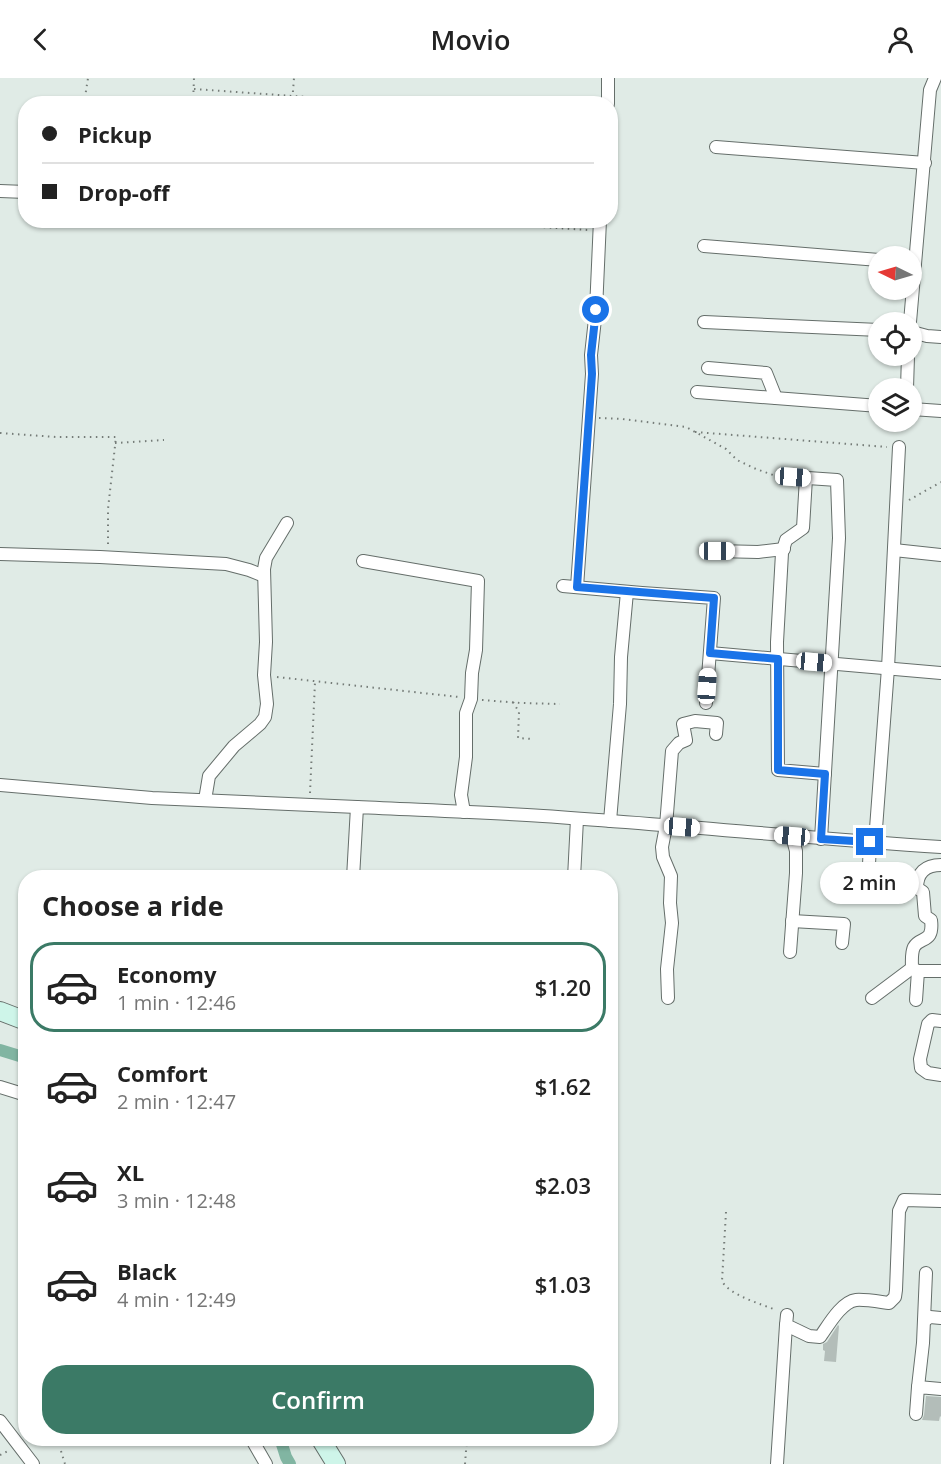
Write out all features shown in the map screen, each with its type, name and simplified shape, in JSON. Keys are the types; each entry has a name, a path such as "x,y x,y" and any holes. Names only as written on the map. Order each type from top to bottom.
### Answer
{"street":[{"path":"608,78 608,96"},
{"path":"916,246 932,82"},
{"path":"716,147 924,163"},
{"path":"0,191 18,192"},
{"path":"577,587 600,228"},
{"path":"704,246 868,259"},
{"path":"704,322 868,329"},
{"path":"922,335 941,337"},
{"path":"708,368 766,373 776,398"},
{"path":"697,392 868,405"},
{"path":"922,410 941,411"},
{"path":"850,886 868,888 888,668 899,447"},
{"path":"793,477 837,480 839,538 821,839"},
{"path":"806,478 803,528 786,540 784,549 777,642 778,770 825,774"},
{"path":"205,800 208,776 234,746 266,717 264,576 266,558 287,523"},
{"path":"717,551 758,552 784,549"},
{"path":"894,550 941,555"},
{"path":"0,555 226,564 264,576"},
{"path":"363,561 478,581 476,650 471,699 466,712 466,758 461,795 464,812"},
{"path":"563,586 714,598 706,703"},
{"path":"610,821 627,592"},
{"path":"710,653 941,673"},
{"path":"668,998 667,969 672,923 671,876 663,857 662,847 672,751 679,743 686,740 683,724 717,723 716,734"},
{"path":"0,785 152,798 610,821 941,847"},
{"path":"353,870 357,807"},
{"path":"574,870 577,819"},
{"path":"790,952 796,851 792,836"},
{"path":"916,1000 913,949 916,944 927,939 932,926 932,920 926,916 923,892 917,888 918,875 923,870 941,865"},
{"path":"792,921 844,924 842,943"},
{"path":"872,998 915,969 941,971"},
{"path":"0,1011 18,1018"},
{"path":"941,1021 932,1020 928,1023 920,1059 921,1068 928,1073 941,1075"},
{"path":"0,1088 18,1093"},
{"path":"786,1320 809,1336 820,1337 831,1320 846,1305 855,1300 889,1303 895,1297 896,1290 901,1205 904,1200 941,1202"},
{"path":"916,1414 926,1272"},
{"path":"924,1322 930,1317 941,1318"},
{"path":"777,1464 786,1320"},
{"path":"918,1387 941,1389"},
{"path":"0,1421 18,1444"},
{"path":"19,1446 33,1464"},
{"path":"256,1446 266,1464"},
{"path":"325,1446 336,1464"}],"path":[{"path":"85,96 88,78"},
{"path":"194,78 194,96"},
{"path":"194,89 293,96 294,78"},
{"path":"589,418 622,419 686,427 756,469 773,475 793,477"},
{"path":"693,432 899,447"},
{"path":"0,433 56,437 116,437 108,509 108,558"},
{"path":"115,443 164,440"},
{"path":"896,507 941,482"},
{"path":"264,675 471,699 560,704"},
{"path":"309,805 315,681"},
{"path":"513,702 519,712 518,738 532,739"},
{"path":"726,1212 722,1281 725,1287 786,1320"},
{"path":"465,1464 466,1446"},
{"path":"61,1451 65,1464"}],"building":[{"path":"838,1325 836,1362 824,1361 823,1344 827,1342"},
{"path":"926,1396 941,1397 939,1421 922,1420"}],"waterway":[{"path":"0,1050 18,1056"},
{"path":"283,1446 290,1464"}],"route":[{"path":"596,310 591,355 592,374 577,587 714,598 710,653 778,659 778,770 825,774 821,839 870,842"}]}
